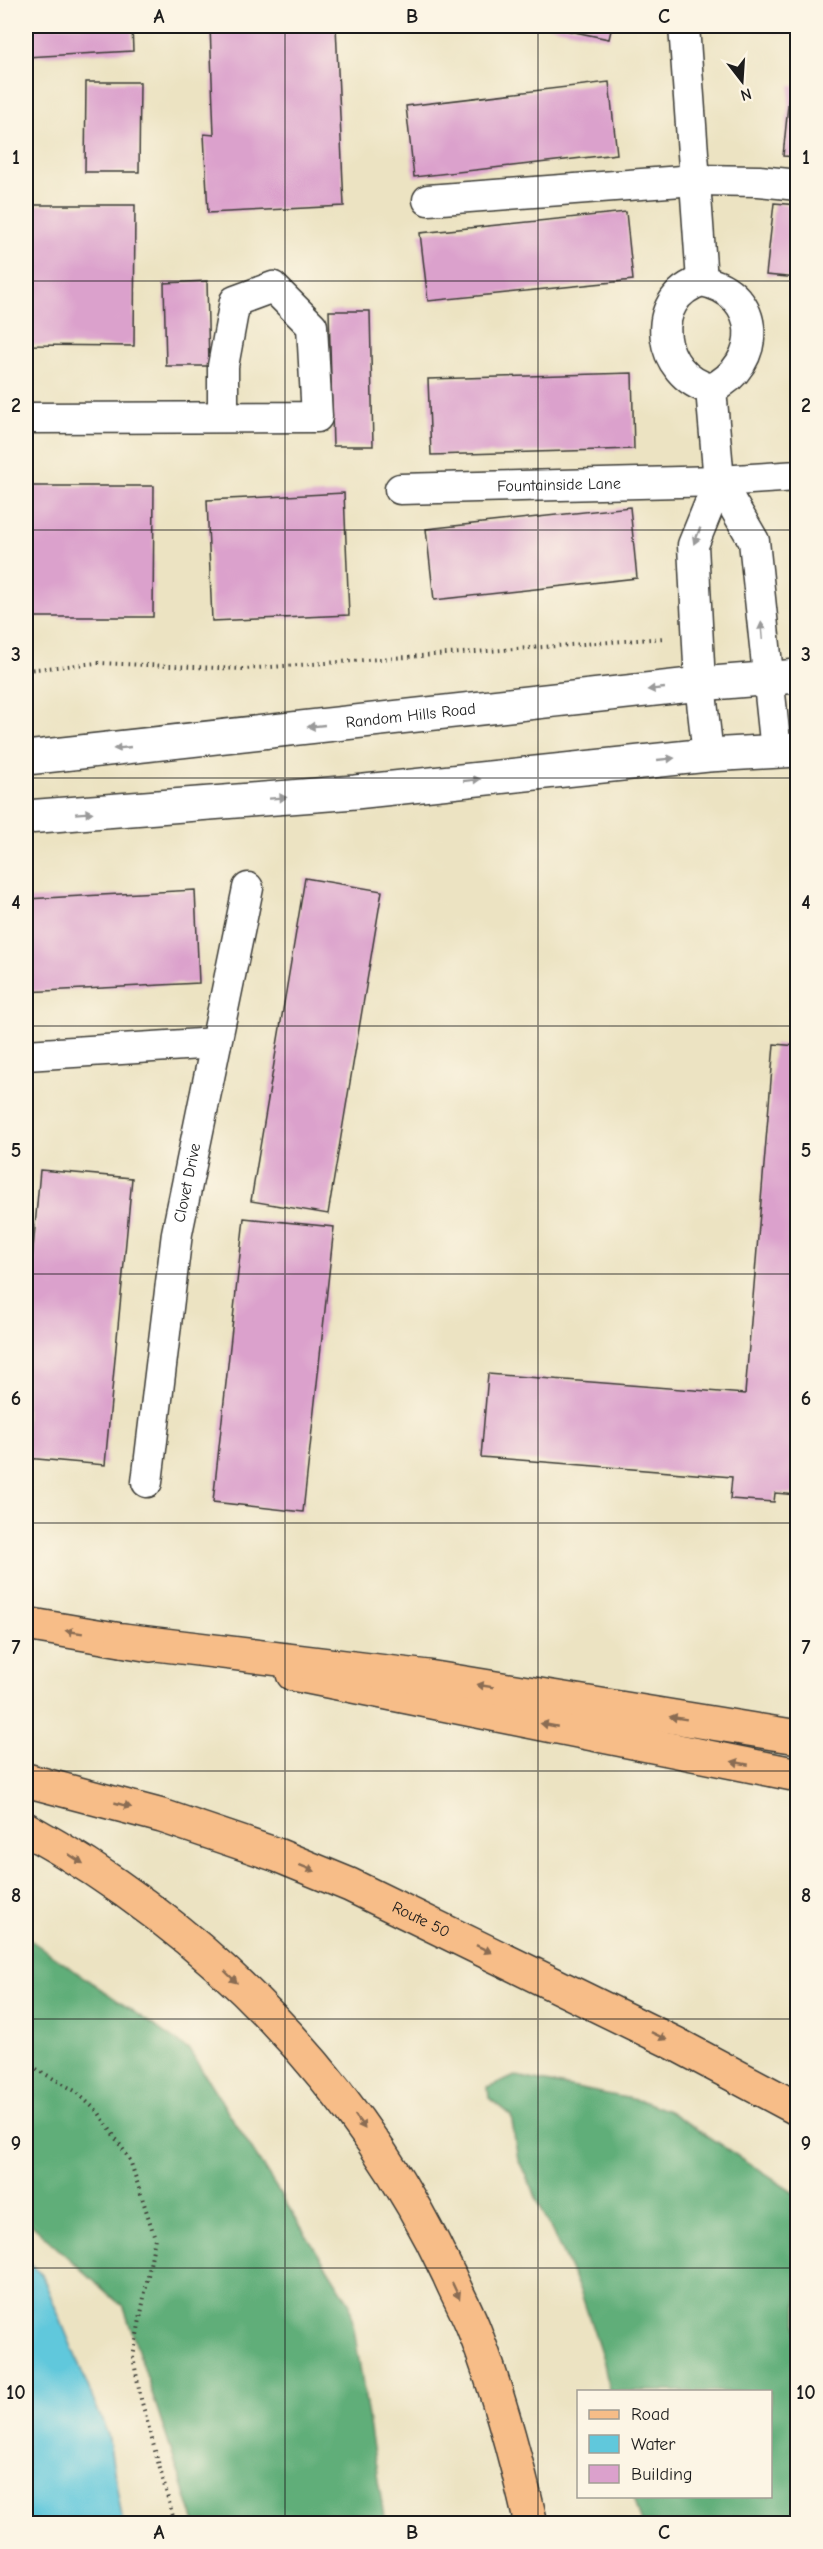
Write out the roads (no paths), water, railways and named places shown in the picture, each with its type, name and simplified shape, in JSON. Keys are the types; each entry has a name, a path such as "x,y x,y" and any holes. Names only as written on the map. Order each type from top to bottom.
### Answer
{"main road":[{"path":"26,1624 123,1640 798,1774"},
{"path":"123,1640 428,1677 798,1737"},
{"name":"Route 50","path":"26,1780 162,1816 277,1855 350,1885 663,2038 798,2109"},
{"path":"26,1829 127,1892 225,1971 295,2040 359,2121 425,2224 475,2331 511,2437 531,2523"}],"street":[{"path":"684,26 702,281"},
{"path":"428,200 695,180 759,181 798,185"},
{"path":"702,281 719,286 734,297 746,317 750,334 749,346 740,367 732,377 711,389 698,386 679,371 666,339 668,318 675,300 692,284 702,281"},
{"path":"26,418 223,415 316,417 312,326 273,287 235,302 223,366 223,415"},
{"path":"26,818 355,792 708,755 787,751 782,677 754,541 719,482 711,389"},
{"name":"Fountainside Lane","path":"400,489 719,482 798,476"},
{"path":"708,755 700,684 693,545 719,482"},
{"name":"Random Hills Road","path":"26,758 782,677"},
{"name":"Clovet Drive","path":"147,1482 177,1233 248,888"},
{"path":"26,1055 216,1043"}],"water":[{"path":"26,2260 42,2275 108,2435 123,2523 26,2523"}]}
